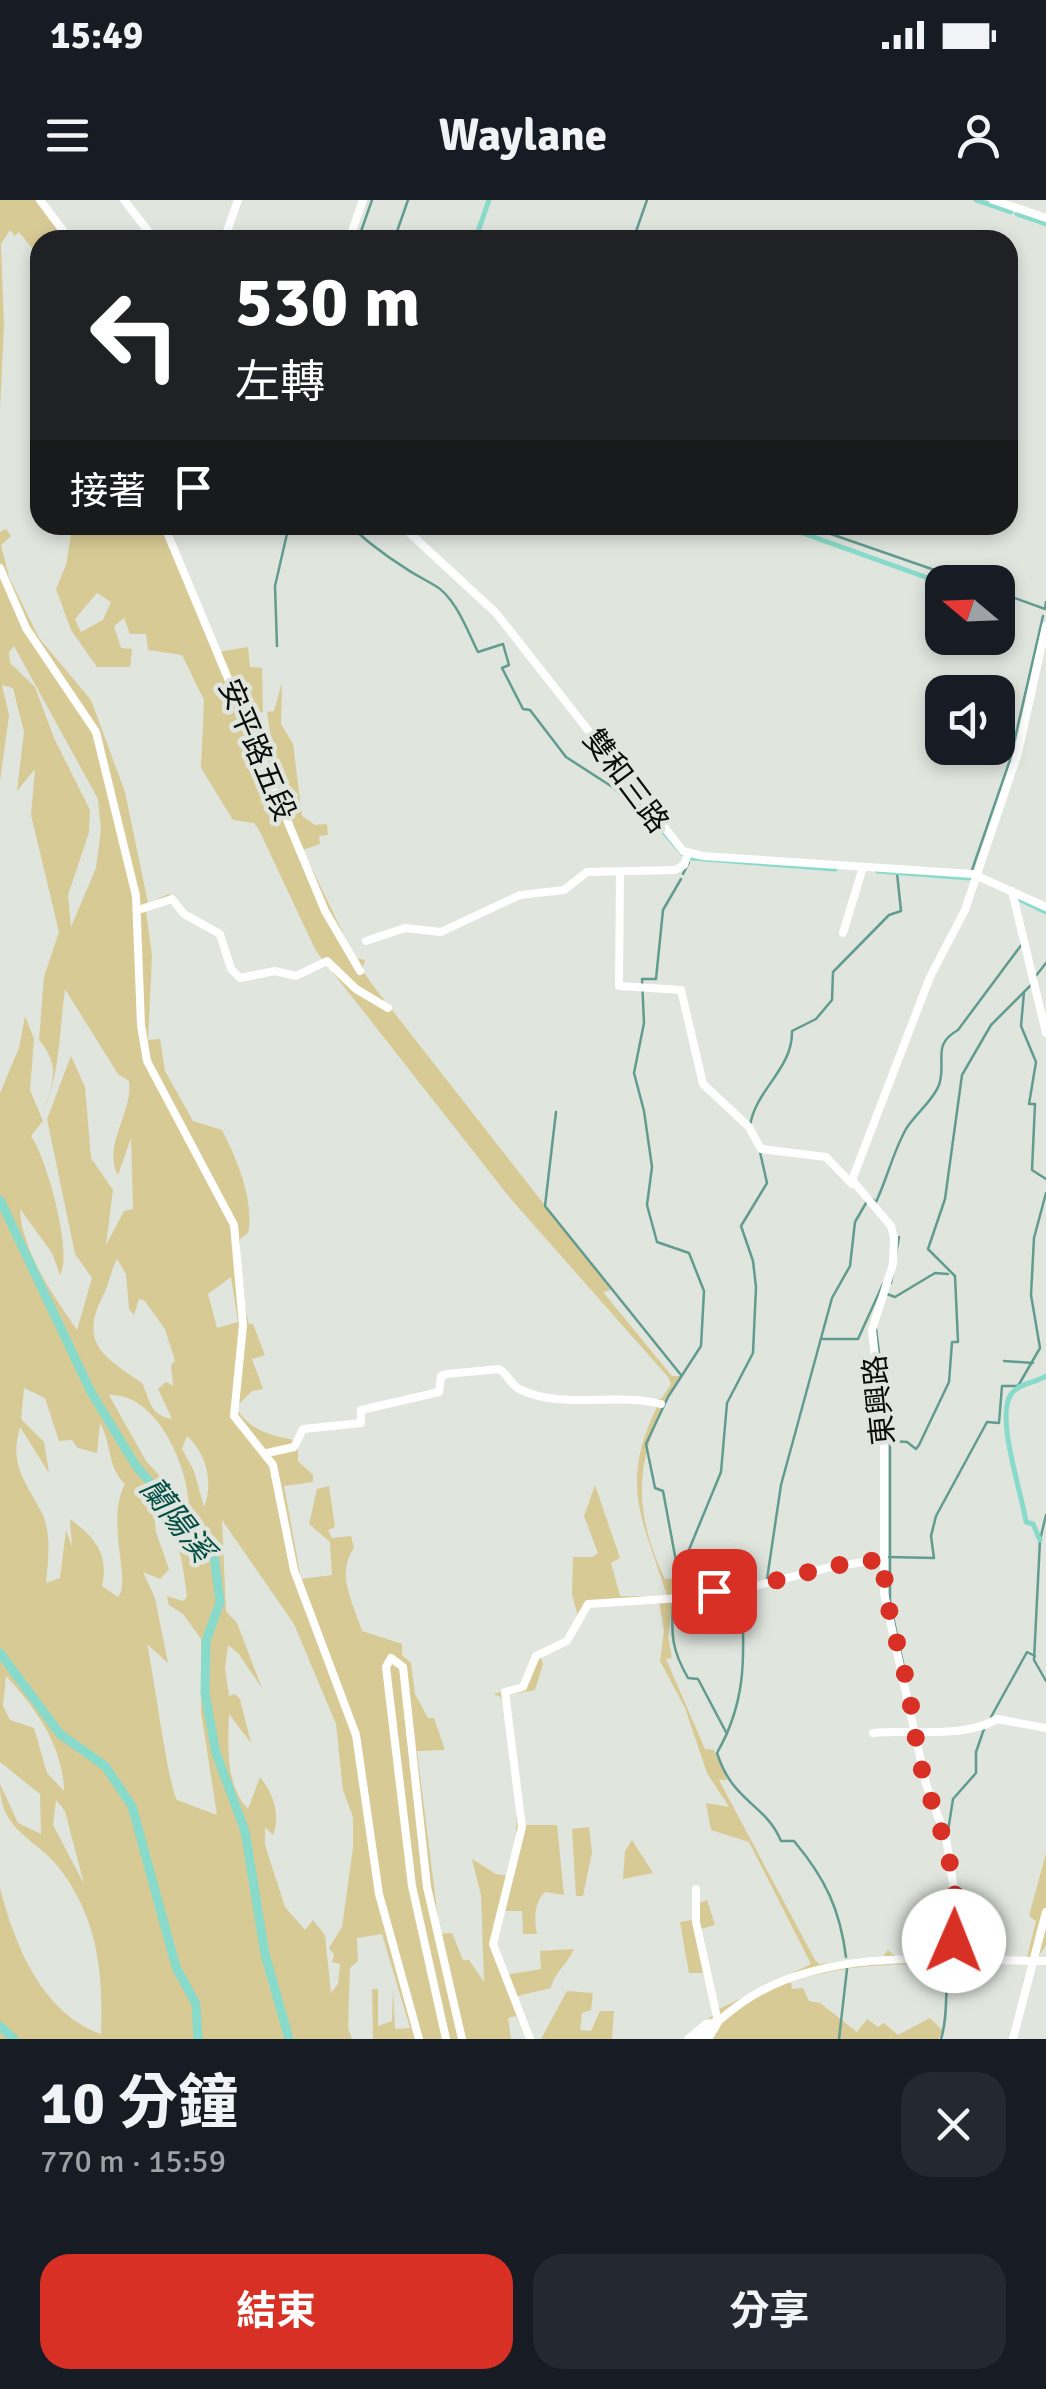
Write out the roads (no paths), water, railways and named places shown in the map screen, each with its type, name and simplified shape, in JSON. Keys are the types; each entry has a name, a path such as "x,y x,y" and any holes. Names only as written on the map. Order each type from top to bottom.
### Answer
{"street":[{"path":"40,200 62,230"},
{"path":"124,200 146,230"},
{"path":"228,230 238,200"},
{"path":"352,230 363,200"},
{"path":"994,200 1046,218"},
{"name":"安平路五段","path":"168,535 318,894 360,971"},
{"name":"雙和三路","path":"412,535 496,612 687,856 973,878 1046,908"},
{"path":"0,568 38,650 96,732 129,856 138,910 143,1047 150,1070 234,1225 243,1325 232,1410 237,1422 267,1452 294,1570 356,1735 379,1894 419,2039"},
{"path":"620,872 619,986 681,990 703,1084 749,1127 761,1149 826,1157 852,1184 872,1120 911,1036 930,977 965,910 1018,753 1046,626"},
{"path":"366,940 405,928 441,932 520,895 564,890 587,872 675,870 687,856"},
{"path":"844,934 862,870"},
{"path":"1013,895 1046,1033"},
{"path":"138,910 172,898 184,914 220,934 231,969 240,978 275,971 296,976 327,961 356,989 388,1008"},
{"name":"東興路","path":"852,1184 886,1218 894,1238 893,1264 872,1330 884,1438 884,1594 926,1784 946,1838 957,1909 951,1961"},
{"path":"267,1452 294,1447 302,1430 361,1423 361,1410 439,1392 442,1375 500,1369 518,1389 550,1398 638,1399 661,1404"},
{"path":"530,2039 493,1944 522,1827 505,1692 523,1687 538,1654 570,1637 588,1604 681,1598 707,1590 724,1594 832,1566 884,1559"},
{"path":"446,2039 412,1886 386,1667 391,1658 403,1667 428,1887 462,2039"},
{"path":"873,1734 913,1729 955,1730 988,1726 997,1719 1046,1728"},
{"path":"696,1889 696,1922 718,2022"},
{"path":"1013,2039 1046,1912"},
{"path":"698,2039 758,1992 817,1968 1046,1961"},
{"path":"688,2039 706,2024 718,2022"}],"waterway":[{"path":"362,230 372,200"},
{"path":"398,230 408,200"},
{"path":"478,230 489,200"},
{"path":"636,230 647,200"},
{"path":"976,200 1011,212"},
{"path":"1017,214 1046,224"},
{"path":"277,646 275,586 287,535"},
{"path":"361,535 442,590 460,615 478,652 503,644 509,665 502,668 523,709 530,710 566,757 614,788 626,802 640,804"},
{"path":"808,535 925,577"},
{"path":"834,535 925,567"},
{"path":"1015,598 1045,609 1046,602"},
{"path":"972,870 1010,760 1043,616"},
{"path":"651,817 683,854"},
{"path":"691,858 835,869"},
{"path":"683,874 689,862"},
{"path":"878,871 969,878"},
{"path":"750,1126 759,1101 787,1057 792,1031 816,1019 832,1000 833,972 889,915 901,911 897,873"},
{"path":"675,1596 678,1572 663,1491 655,1488 646,1444 668,1397 701,1346 704,1291 689,1253 657,1242 647,1205 652,1167 634,1073 644,1023 642,979 656,979 663,910 681,879"},
{"path":"1017,898 1046,912"},
{"path":"872,1199 876,1202 906,1129 939,1085 945,1042 1022,944"},
{"path":"1035,977 1046,963"},
{"path":"892,1441 907,1442 916,1449 919,1445 949,1382 952,1342 958,1342 955,1276 928,1249 945,1199 962,1075 991,1025 1032,984"},
{"path":"1024,992 1021,1026 1036,1062 1029,1104 1035,1104 1032,1170 1046,1179"},
{"path":"556,1112 545,1206 681,1375"},
{"path":"679,1574 721,1472 727,1403 753,1353 756,1287 753,1261 741,1226 767,1183 760,1152"},
{"path":"889,1557 934,1558 931,1536 936,1516 987,1422 999,1423 1002,1386 1018,1386 1040,1348 1031,1295 1034,1238 1046,1193"},
{"name":"蘭陽溪","path":"0,1200 91,1392 136,1466 214,1556 220,1602 206,1641 205,1693 216,1753 245,1831 265,1954 289,2039"},
{"path":"767,1579 781,1485 832,1298 850,1266 855,1222 866,1203"},
{"path":"891,1283 899,1237"},
{"path":"887,1294 895,1297 935,1273 948,1274"},
{"path":"823,1339 858,1339 883,1284"},
{"path":"876,1329 890,1442 890,1604"},
{"path":"1004,1361 1033,1363"},
{"path":"1040,1540 1033,1524 1026,1522 1006,1418 1012,1393 1046,1376"},
{"path":"1046,1515 1040,1540 1034,1660 1046,1681"},
{"path":"737,1594 742,1606 741,1682 733,1717 717,1753 740,1793 766,1818 781,1841 794,1841 814,1868 835,1909 846,1957"},
{"path":"673,1603 673,1634 679,1659 688,1678 698,1679 727,1734"},
{"path":"892,1612 906,1677"},
{"path":"991,1717 1027,1652 1035,1656"},
{"name":"蘭陽溪","path":"0,1653 60,1734 105,1766 132,1806 176,1967 196,2004 198,2039"},
{"path":"948,1831 953,1799 976,1773 976,1752 984,1729"},
{"path":"941,2039 949,1963"},
{"path":"839,2039 847,1969"},
{"name":"蘭陽溪","path":"0,2026 14,2039"}]}
